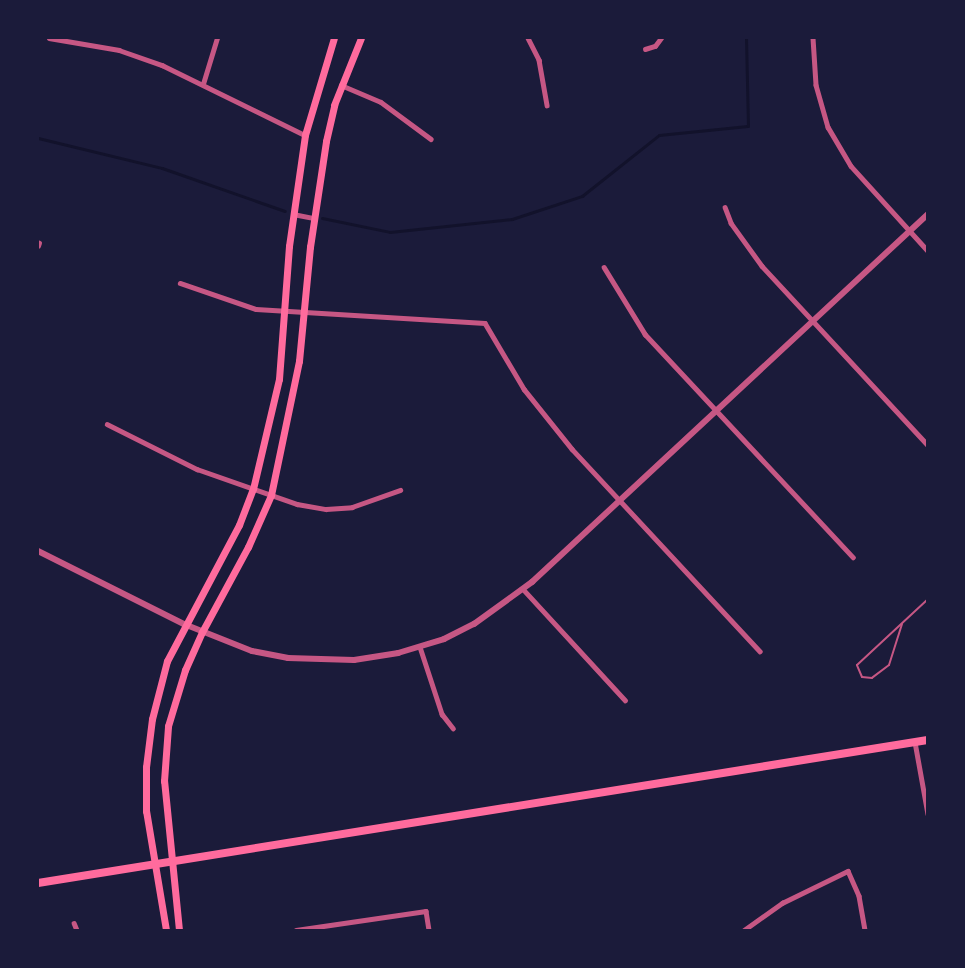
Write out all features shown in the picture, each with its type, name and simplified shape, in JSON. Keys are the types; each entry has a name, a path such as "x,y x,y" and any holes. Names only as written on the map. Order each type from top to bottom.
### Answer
{"main road":[{"path":"166,930 152,864 146,811 148,741 167,662 184,624 239,525 253,489 279,379 293,214 305,135 334,38"},
{"path":"179,930 164,781 168,726 202,632 248,547 271,495 295,389 314,218 326,141 341,85 361,38"},
{"path":"38,883 927,740"}],"street":[{"path":"49,38 119,50 204,84 305,135"},
{"path":"204,84 217,38"},
{"path":"528,38 539,60 547,105"},
{"path":"645,49 655,46 661,38"},
{"path":"813,38 816,85 828,127 851,166 927,250"},
{"path":"341,85 381,102 431,139"},
{"path":"725,207 747,247 927,445"},
{"path":"293,214 314,218"},
{"path":"38,551 184,624 252,651 319,661 354,660 420,647 474,624 523,589 927,214"},
{"path":"604,267 645,334 853,557"},
{"path":"180,283 245,307 484,323 524,389 620,501 760,651"},
{"path":"107,424 197,469 271,495 326,509 364,504 400,489"},
{"path":"523,589 625,700"},
{"path":"420,647 441,714 453,728"},
{"path":"915,742 927,814"},
{"path":"744,930 782,903 848,871 859,896 865,930"},
{"path":"296,930 426,910 429,930"},
{"path":"74,923 77,930"}],"lane":[{"path":"902,624 889,665 872,678 862,677 857,665 927,600"}],"waterway":[{"path":"322,218 390,232 512,219 582,196 659,135 748,126 746,38"},
{"path":"38,138 162,168 285,211"}]}
